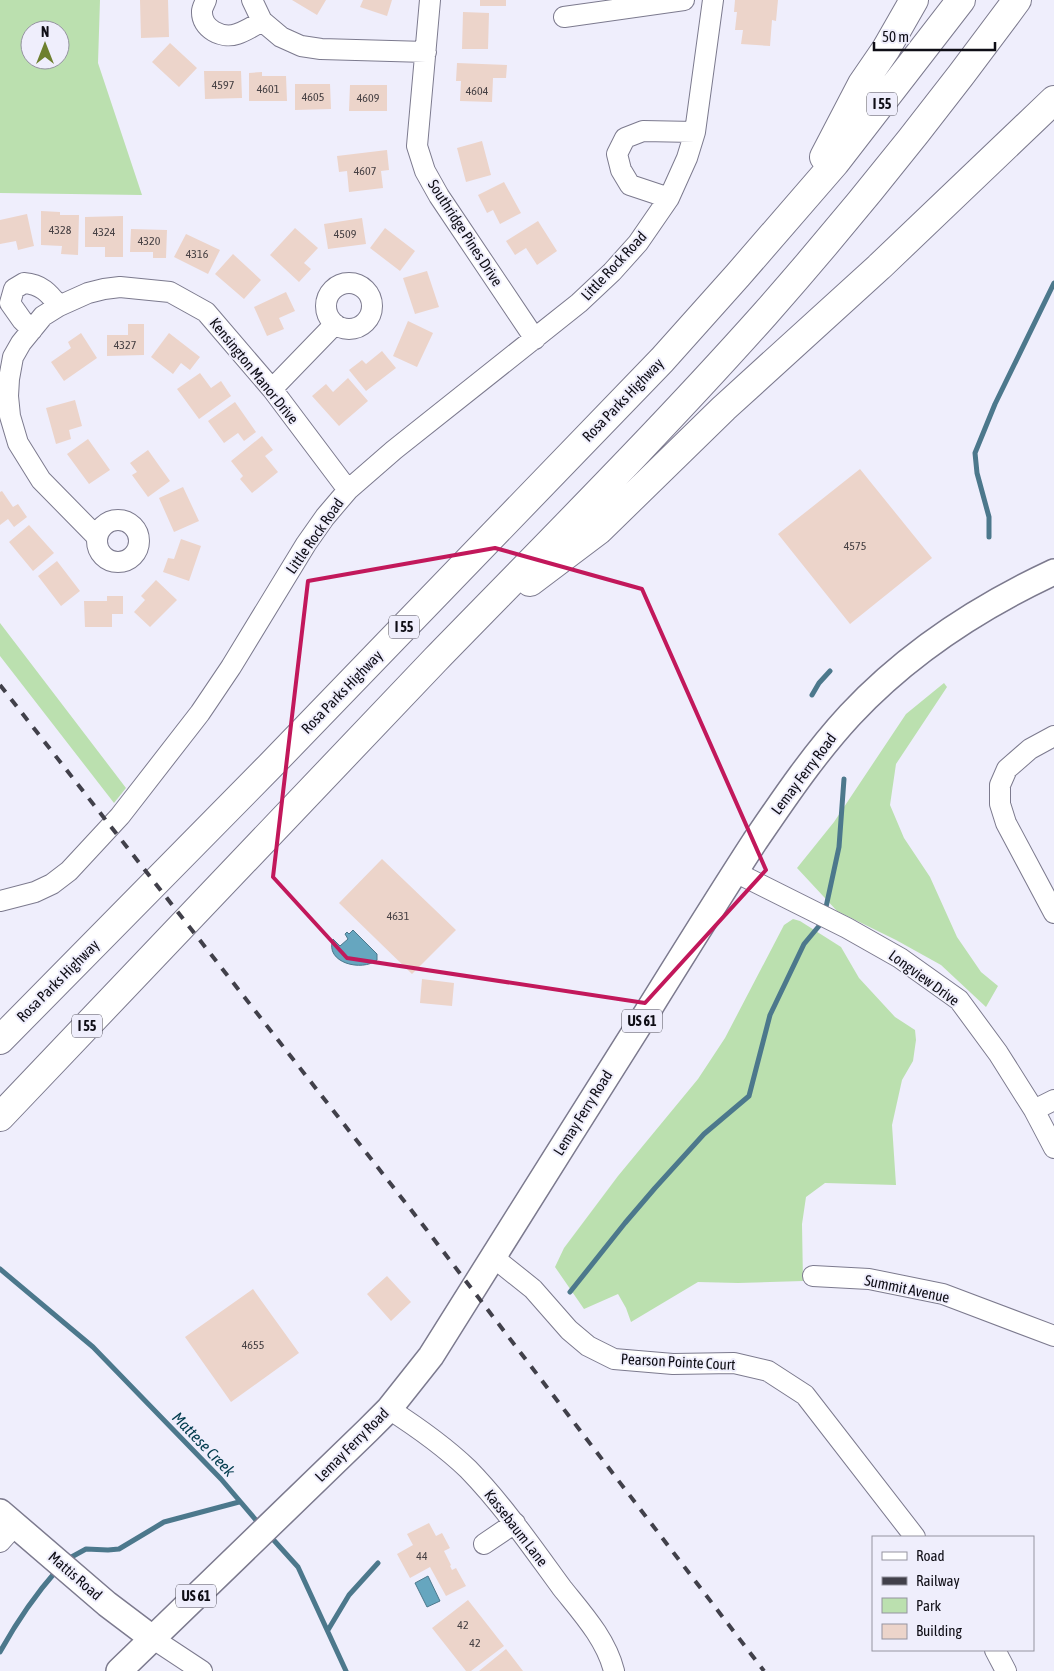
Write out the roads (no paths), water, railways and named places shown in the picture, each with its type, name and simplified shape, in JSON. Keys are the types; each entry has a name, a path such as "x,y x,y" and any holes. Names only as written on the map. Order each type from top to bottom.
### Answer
{"highway":[{"path":"799,205 862,84 886,49 914,0"},
{"name":"I 55","path":"799,205 889,95 961,0"},
{"name":"I 55","path":"0,1117 656,431 766,312 895,160 1017,0"},
{"path":"459,636 598,530 724,408 879,267 1054,100"},
{"name":"Rosa Parks Highway","path":"0,1040 262,774 662,360 799,205"}],"main road":[{"name":"Lemay Ferry Road","path":"119,1671 389,1409 431,1356 735,872 800,775 852,714 906,664 970,617 1012,592 1054,572"},
{"name":"Mattis Road","path":"5,1526 46,1551 86,1587 152,1638"}],"street":[{"path":"206,0 202,12 205,22 213,31 224,36 236,35 262,21"},
{"path":"252,0 262,21 281,37 302,46 321,49 426,52"},
{"name":"Southridge Pines Drive","path":"430,0 417,146 425,171 439,196 535,339"},
{"path":"564,17 685,0 713,1"},
{"name":"Little Rock Road","path":"0,901 35,892 52,884 69,871 120,816 200,713 306,544 325,517 348,490 394,450 579,303 612,272 638,242 669,198 687,158 695,132 713,1"},
{"path":"669,198 630,185 621,170 617,154 625,138 643,131 695,132"},
{"path":"32,330 22,320 10,302 14,289 24,283 40,286 49,293 59,306"},
{"name":"Kensington Manor Drive","path":"97,537 41,480 18,443 10,416 9,379 13,357 43,316 59,306 88,293 120,287 170,292 206,312 272,390 348,490"},
{"path":"272,390 335,324"},
{"path":"1054,736 1030,749 1006,768 1000,785 1000,804 1006,823 1054,913"},
{"name":"Longview Drive","path":"735,872 847,928 900,958 959,1000 998,1053 1034,1110 1054,1148"},
{"path":"1034,1110 1054,1100"},
{"name":"Pearson Pointe Court","path":"493,1257 533,1289 569,1330 588,1346 614,1359 673,1364 734,1363 768,1371 805,1395 914,1536"},
{"name":"Summit Avenue","path":"813,1276 868,1279 943,1294 1054,1336"},
{"name":"Kassebaum Lane","path":"389,1409 422,1431 467,1468 515,1523 596,1633 611,1661 614,1671"},
{"path":"484,1544 515,1523"},
{"path":"152,1638 202,1671"},
{"path":"996,1651 1006,1671"}],"water":[{"path":"353,930 377,954 377,960 370,964 354,965 346,963 334,954 332,947 333,939 340,946 348,939 345,934 347,932 349,934"},
{"path":"428,1576 440,1601 427,1607 415,1583"}],"waterway":[{"path":"989,537 989,517 977,473 975,453 995,404 1054,283"},
{"path":"812,695 819,683 830,671"},
{"path":"826,907 839,847 844,779"},
{"path":"570,1292 625,1223 704,1134 749,1096 770,1015 804,944 819,926"},
{"name":"Mattese Creek","path":"0,1269 93,1347 221,1479 261,1526"},
{"path":"66,1560 86,1549 119,1549 164,1522 239,1502"},
{"name":"Mattese Creek","path":"270,1536 298,1567 346,1671"},
{"path":"328,1630 349,1595 378,1563"},
{"path":"0,1652 26,1610 57,1570"}],"railway":[{"path":"0,685 426,1229 764,1671"}]}
